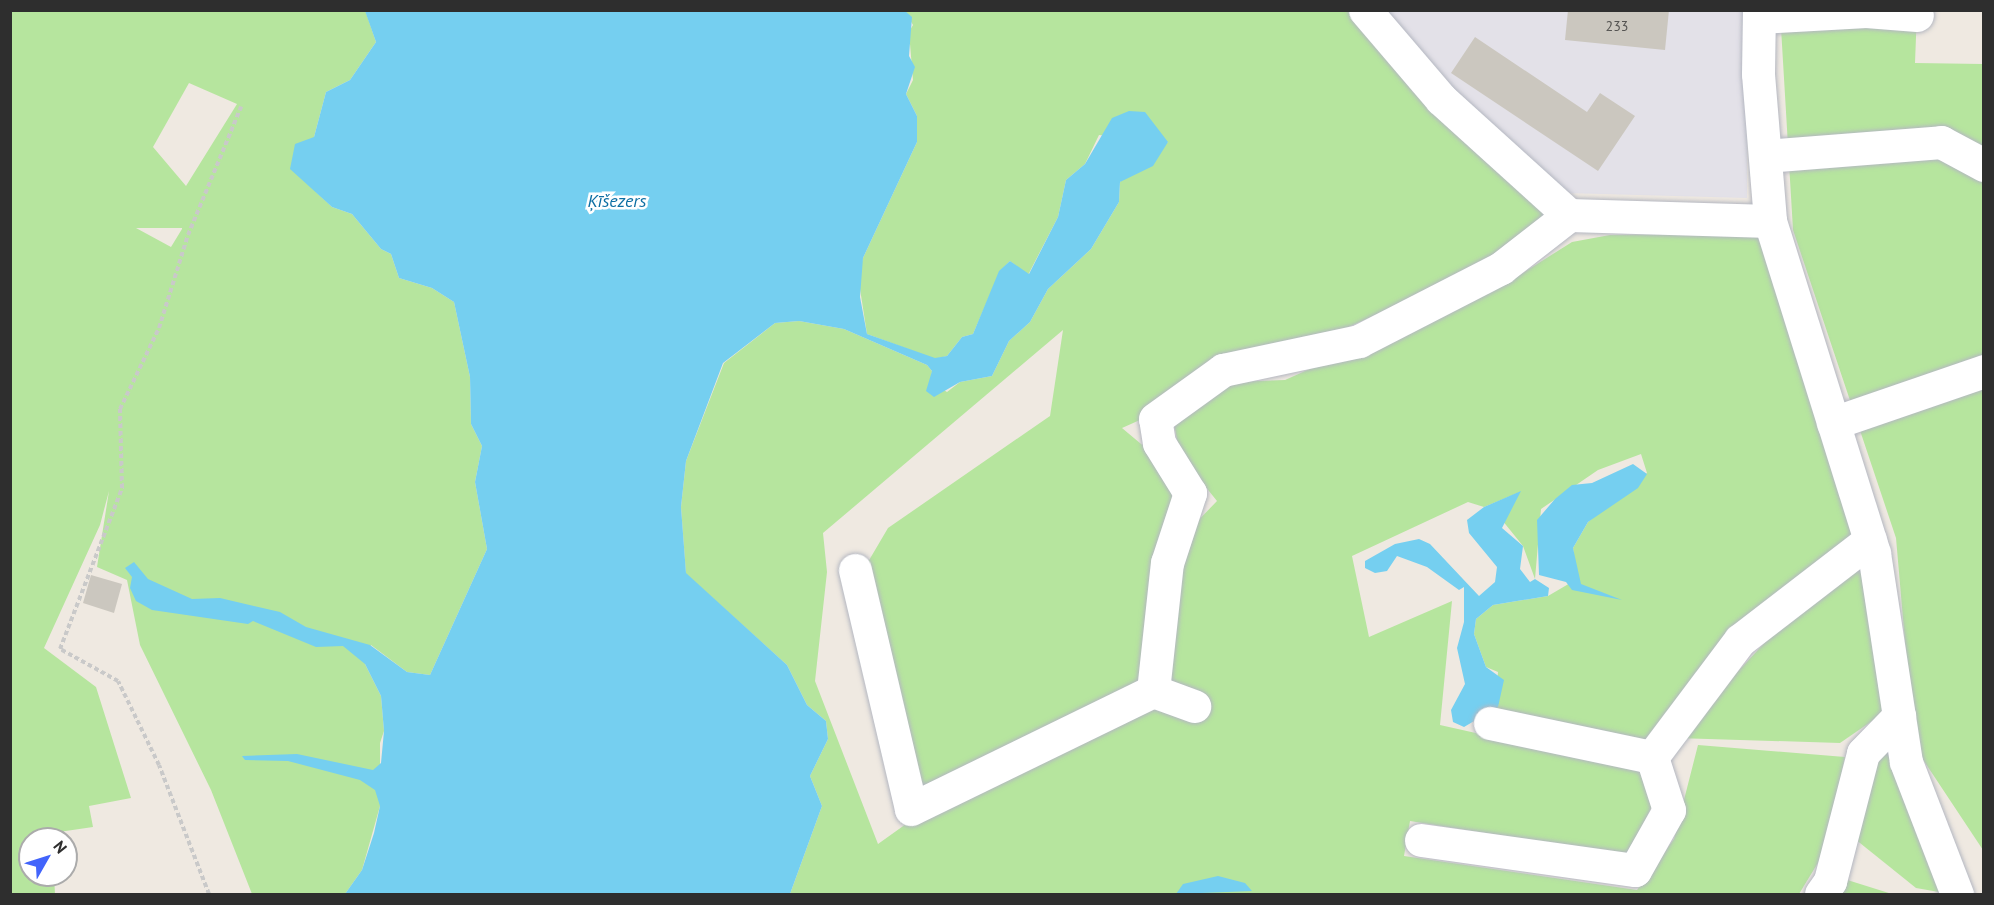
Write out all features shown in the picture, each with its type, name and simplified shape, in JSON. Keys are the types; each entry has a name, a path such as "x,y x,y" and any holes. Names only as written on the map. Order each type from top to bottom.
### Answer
{"street":[{"path":"1365,10 1441,99 1569,215"},
{"path":"1917,15 1866,11 1759,14 1765,156 1770,220 1870,540 1906,762 1957,894"},
{"path":"1765,156 1941,142 1983,165"},
{"path":"1153,691 1167,563 1190,493 1159,443 1155,419 1223,370 1359,341 1501,268 1569,215 1770,220"},
{"path":"1833,423 1983,371"},
{"path":"1652,757 1740,640 1870,540"},
{"path":"855,570 911,809 1153,691 1194,706"},
{"path":"1821,894 1830,881 1863,753 1899,716"},
{"path":"1490,723 1652,757"},
{"path":"1421,840 1635,870 1669,810 1652,757"}],"path":[{"path":"209,894 159,765 118,681 60,649 122,488 120,409 159,328 189,235 241,108"}],"shaded area":[{"path":"1381,11 1747,11 1747,198 1564,193 1424,68"}],"green space":[{"path":"365,10 376,42 350,80 326,92 314,137 316,192 332,207 352,214 381,249 391,254 399,278 432,288 454,302 470,377 471,424 482,446 475,482 487,549 430,675 407,672 371,645 365,664 381,696 384,731 380,743 380,806 362,870 345,894 252,894 211,790 140,645 127,580 97,567 109,491 100,525 44,648 96,687 131,798 89,806 93,827 78,829 78,827 18,827 18,887 55,887 55,894 11,894 10,11","holes":["189,83 237,104 186,186 153,147","136,228 182,228 171,247"]},
{"path":"905,11 1350,11 1413,92 1555,213 1492,263 1122,428 1153,454 1181,496 1143,686 923,795 868,562 888,528 1050,416 1063,330 823,533 827,572 815,681 878,844 913,819 1165,678 1187,532 1217,501 1180,455 1174,424 1231,382 1285,380 1518,276 1572,242 1610,235 1758,233 1854,531 1650,749 1494,717 1498,672 1486,667 1474,634 1476,619 1493,605 1548,596 1577,579 1573,548 1588,522 1647,473 1641,454 1598,470 1541,509 1535,579 1523,546 1502,520 1520,492 1484,507 1468,502 1352,556 1369,637 1452,601 1440,725 1641,770 1652,806 1628,856 1410,821 1404,856 1637,890 1674,839 1698,745 1845,757 1824,853 1799,894 790,894 822,806 810,776 828,739 826,721 807,705 787,665 686,574 681,507 686,461 724,363 775,323 799,321 844,329 927,365 932,371 931,382 947,392 960,382 992,376 1009,341 1030,322 1048,289 1091,249 1119,202 1120,182 1168,142 1099,135 1085,164 1066,180 1058,217 1028,275 1010,261 1000,271 973,334 962,337 947,356 935,359 867,334 858,276 863,258 917,142 917,116 906,94 913,80 909,32 913,25"},
{"path":"1780,11 1917,11 1915,63 1983,64 1983,850 1914,746 1896,538 1793,230"},
{"path":"1860,564 1888,710 1840,743 1676,738 1782,624"},
{"path":"1889,740 1939,892 1916,888 1855,839 1872,757"},
{"path":"1841,878 1892,894 1831,894"}],"water":[{"name":"Ķīšezers","path":"365,11 905,11 912,17 909,56 915,67 906,94 917,116 917,142 863,258 860,297 867,334 935,358 947,356 962,337 973,334 999,271 1010,261 1029,274 1058,217 1066,180 1085,164 1112,118 1129,111 1145,112 1168,142 1153,166 1120,182 1119,202 1091,249 1048,289 1030,322 1009,341 992,376 960,382 934,397 926,391 932,371 927,365 844,329 799,321 775,323 723,363 686,461 681,507 686,573 787,665 807,705 826,721 828,739 810,776 822,806 790,894 345,894 362,870 374,833 380,806 375,790 360,780 288,761 245,760 242,756 297,754 373,770 381,763 384,731 381,696 365,664 343,646 316,647 253,621 248,624 152,610 136,601 130,588 132,577 125,568 134,562 148,579 192,599 220,598 280,612 306,627 370,645 407,672 430,675 487,549 475,482 482,446 471,424 470,377 454,302 432,288 399,278 391,254 381,249 352,214 332,207 290,169 295,144 314,137 326,92 350,80 376,42"},
{"path":"1633,464 1647,474 1638,488 1588,522 1573,548 1581,584 1622,600 1572,590 1566,582 1539,575 1537,520 1555,499 1572,485 1592,483"},
{"path":"1521,491 1502,528 1523,546 1520,569 1530,582 1535,579 1549,588 1548,596 1493,605 1476,619 1474,634 1486,667 1504,680 1498,707 1464,727 1453,722 1451,710 1465,684 1457,648 1464,622 1464,587 1459,590 1427,567 1397,556 1387,571 1375,573 1365,568 1365,561 1395,544 1419,539 1430,544 1479,596 1495,582 1497,567 1469,533 1467,520 1484,507"},
{"path":"1218,876 1245,883 1252,891 1176,894 1183,884"}],"building":[{"path":"1568,10 1669,10 1665,50 1565,40"},
{"path":"1475,37 1587,112 1600,93 1635,116 1598,171 1451,73"},
{"path":"91,575 122,584 114,613 83,603"}]}
